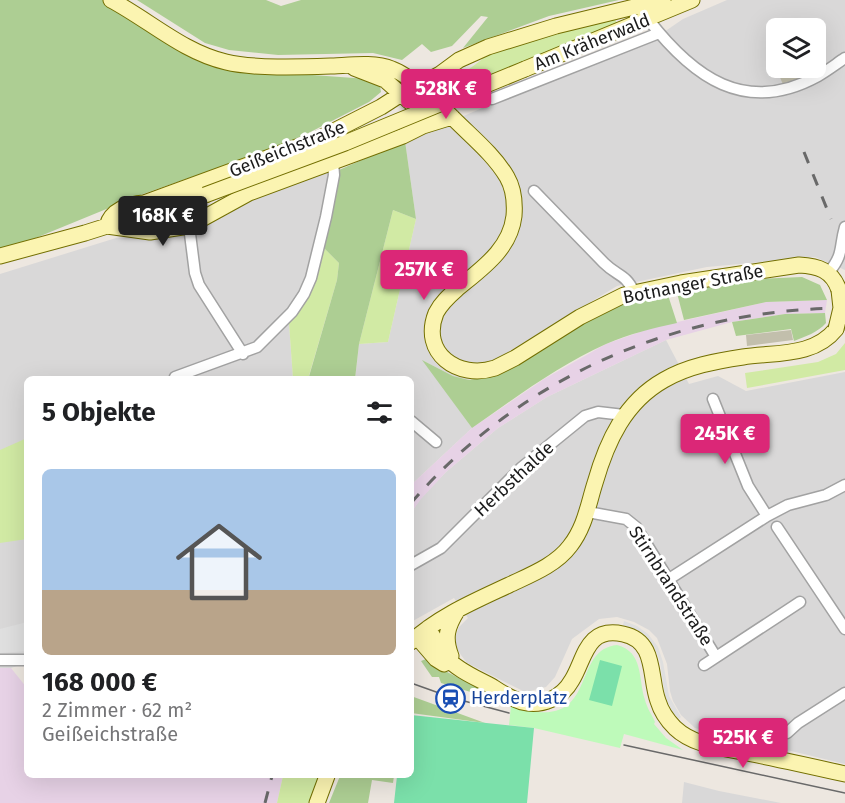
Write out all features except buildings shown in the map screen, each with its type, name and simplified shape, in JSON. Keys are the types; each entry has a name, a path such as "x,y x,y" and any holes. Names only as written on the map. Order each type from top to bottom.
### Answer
{"main road":[{"name":"Botnanger Straße","path":"111,0 125,5 191,49 225,62 250,66 386,66 426,93 488,153 507,177 512,189 514,210 510,234 496,255 448,297 437,311 433,333 443,357 450,364 470,372 495,368 598,306 634,292 799,265 812,266 837,282"},
{"name":"Am Kräherwald","path":"440,74 459,60 488,47 556,26 663,0"},
{"name":"Am Kräherwald","path":"525,69 692,0"},
{"path":"627,9 642,13 648,19"},
{"path":"349,66 385,80 407,98"},
{"name":"Geißeichstraße","path":"0,256 61,241 205,195 336,146 525,69"},
{"name":"Geißeichstraße","path":"107,226 111,216 125,207 144,203 292,150 407,98 426,93 440,74"},
{"path":"423,126 432,110 426,93"},
{"name":"Geißeichstraße","path":"388,140 408,115 407,98"},
{"name":"Geißeichstraße","path":"107,226 150,232 189,225 249,193 452,117"},
{"path":"178,204 181,213 187,219 210,215"},
{"path":"837,282 841,308 836,329 828,339 818,345 806,349 701,365 685,370 652,388 624,415 610,439 588,512 577,537 569,548 539,570 458,610 419,635 457,666 516,699 528,703 539,703 557,697 565,690 573,680 589,644 605,635 623,634 638,641 644,647 651,664 658,702 666,718 683,734 711,745 845,774"},
{"path":"457,666 451,656 446,638 451,620 458,610"},
{"path":"317,803 326,778"}],"street":[{"path":"648,19 700,73 718,84 739,90 765,92 780,90 817,76 845,58"},
{"name":"Am Kräherwald","path":"492,99 659,33"},
{"name":"Geißeichstraße","path":"189,376 257,347 292,312 311,278 325,225 334,174 333,162"},
{"path":"534,191 612,271 627,279 634,292"},
{"path":"189,225 195,273 199,285 243,354"},
{"path":"837,282 841,240 845,227"},
{"path":"712,399 748,486 767,516"},
{"name":"Herbsthalde","path":"414,563 441,548 520,468 585,416 598,412 624,415"},
{"path":"414,424 436,442"},
{"path":"669,579 767,516 788,505 826,495 845,485"},
{"name":"Stirnbrandstraße","path":"588,512 626,519 636,527 717,657"},
{"path":"777,527 845,629"},
{"path":"704,665 800,602"},
{"path":"0,660 24,660"},
{"path":"787,733 798,723 845,693"}],"shaded area":[{"path":"727,0 845,0 845,270 815,257 707,267 617,286 498,358 469,380 453,376 424,361 472,428 414,482 414,376 355,376 359,344 388,342 416,219 405,141 508,97 645,45 683,19"},
{"path":"780,78 802,78 802,79 784,87"},
{"path":"329,172 319,273 304,304 289,323 293,376 24,376 24,664 11,668 0,668 0,274 116,238 177,235 201,228 250,200"},
{"path":"827,300 825,313 785,314 732,322 666,340 547,397 498,428 446,472 414,509 414,482 472,428 544,379 606,344 651,328 766,302"},
{"path":"791,330 793,340 747,346 746,335"},
{"path":"666,340 689,384 718,376 746,391 845,372 845,764 695,728 681,715 673,701 667,664 657,638 649,630 634,622 617,617 599,619 572,639 555,677 546,687 523,691 467,663 461,655 456,647 455,637 459,627 468,618 454,598 414,620 414,508 446,472 498,428 547,397"},
{"path":"624,621 648,634 658,647 669,696 681,717 679,719 673,713 665,696 660,661 654,647 638,631 623,625"},
{"path":"24,623 24,651 0,653 0,629"},
{"path":"0,668 11,668 24,684 24,778 283,778 277,803 0,803"},
{"path":"684,782 719,791 781,803 682,803"}],"green space":[{"path":"0,0 104,0 168,42 271,72 368,79 380,86 381,92 369,102 289,143 143,194 21,244 0,249"},
{"path":"137,0 266,0 281,6 301,0 619,0 549,16 463,48 488,17 481,16 452,46 431,52 422,44 402,60 373,53 278,55 229,50 205,43"},
{"path":"614,18 617,23 456,90 455,81 488,53"},
{"path":"405,141 416,219 393,210 359,344 355,376 309,376 337,280 339,263 323,247 339,170"},
{"path":"393,210 416,219 388,342 359,344"},
{"path":"323,247 339,263 337,280 309,376 293,376 289,323 312,288"},
{"path":"802,277 820,285 827,300 766,302 684,320 677,293 756,279"},
{"path":"667,292 677,323 623,337 589,352 472,428 422,360 453,376 469,380 501,374 608,307"},
{"path":"825,313 826,323 823,326 794,341 791,329 736,336 732,322 785,314"},
{"path":"845,343 845,370 747,388 745,373 818,362 836,354"},
{"path":"24,439 24,539 0,543 0,450"},
{"name":"Herderplatz","path":"617,645 626,649 636,660 645,700 654,724 666,738 683,750 624,734 620,748 534,728 509,725 511,706 540,712 559,710 572,701 593,661 602,650"},
{"path":"426,659 488,693 487,697 441,683 439,677 432,677 421,661"},
{"path":"600,660 622,666 612,706 589,700"},
{"path":"414,697 485,723 414,713"},
{"path":"414,715 534,728 527,803 394,803 397,778 414,778"},
{"path":"283,778 320,778 311,803 277,803"},
{"path":"339,778 394,778 393,783 372,780 368,803 329,803"}],"tram line":[{"path":"414,684 453,698 509,713"},
{"path":"624,745 845,793"}],"railway":[{"path":"804,152 831,219"},
{"path":"414,500 454,458 502,419 553,386 607,358 663,337 722,321 783,311 845,308"},
{"path":"265,803 271,778"}],"place":[{"name":"Herderplatz","path":"450,698"}]}
